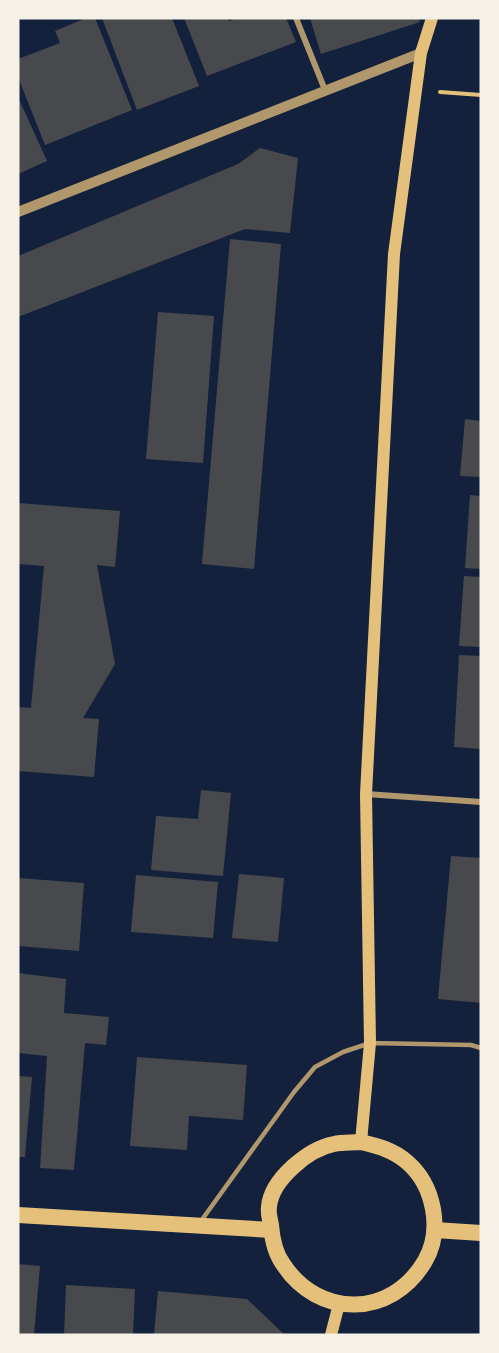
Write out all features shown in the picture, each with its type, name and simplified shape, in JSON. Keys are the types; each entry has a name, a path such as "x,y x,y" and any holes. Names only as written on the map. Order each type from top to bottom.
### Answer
{"highway":[{"path":"361,1142 386,1148 407,1162 424,1181 433,1205 435,1230 426,1261 405,1286 377,1301 358,1305 339,1304 313,1295 292,1279 278,1256 271,1230 269,1206 278,1181 306,1156 332,1144 361,1142"},
{"path":"18,1215 271,1230"},
{"path":"435,1230 481,1233"}],"main road":[{"path":"361,1142 370,1043 366,794 394,254 421,53 432,18"},
{"path":"332,1335 339,1304"}],"street":[{"path":"296,18 325,90"},
{"path":"18,212 421,53"},
{"path":"366,794 481,802"}],"lane":[{"path":"197,1226 294,1092 315,1067 343,1052 370,1043 471,1045 481,1048"}],"path":[{"path":"416,91 481,95"}],"building":[{"path":"86,18 95,18 132,110 45,145 18,77 18,59 60,43 55,31"},
{"path":"102,18 172,18 199,86 137,110"},
{"path":"184,18 228,18 229,21 237,18 286,18 296,42 207,76"},
{"path":"310,18 418,18 420,22 321,54"},
{"path":"18,97 47,161 18,174"},
{"path":"260,148 298,158 290,233 245,229 18,317 18,256 238,164"},
{"path":"230,239 281,244 254,569 202,564"},
{"path":"158,312 214,316 203,463 146,459"},
{"path":"465,419 481,421 481,477 460,476"},
{"path":"470,495 481,496 481,569 465,568"},
{"path":"18,503 120,511 115,567 97,565 115,664 83,718 99,719 94,777 18,771 18,707 31,708 44,566 18,564"},
{"path":"464,576 481,577 481,647 459,646"},
{"path":"459,655 481,656 481,749 454,747"},
{"path":"201,790 231,793 223,876 151,870 156,816 198,819"},
{"path":"451,856 481,858 481,1003 438,999"},
{"path":"239,874 284,878 278,942 232,938"},
{"path":"136,875 218,882 213,938 131,932"},
{"path":"18,878 84,883 79,951 18,946"},
{"path":"18,973 66,979 64,1013 109,1017 106,1045 85,1043 74,1170 40,1168 47,1056 18,1053"},
{"path":"137,1057 247,1065 243,1120 189,1116 187,1150 130,1146"},
{"path":"18,1076 32,1077 25,1157 18,1157"},
{"path":"18,1264 40,1266 34,1335 18,1335"},
{"path":"66,1285 135,1289 133,1335 64,1335"},
{"path":"158,1291 247,1299 285,1335 154,1335"}]}
